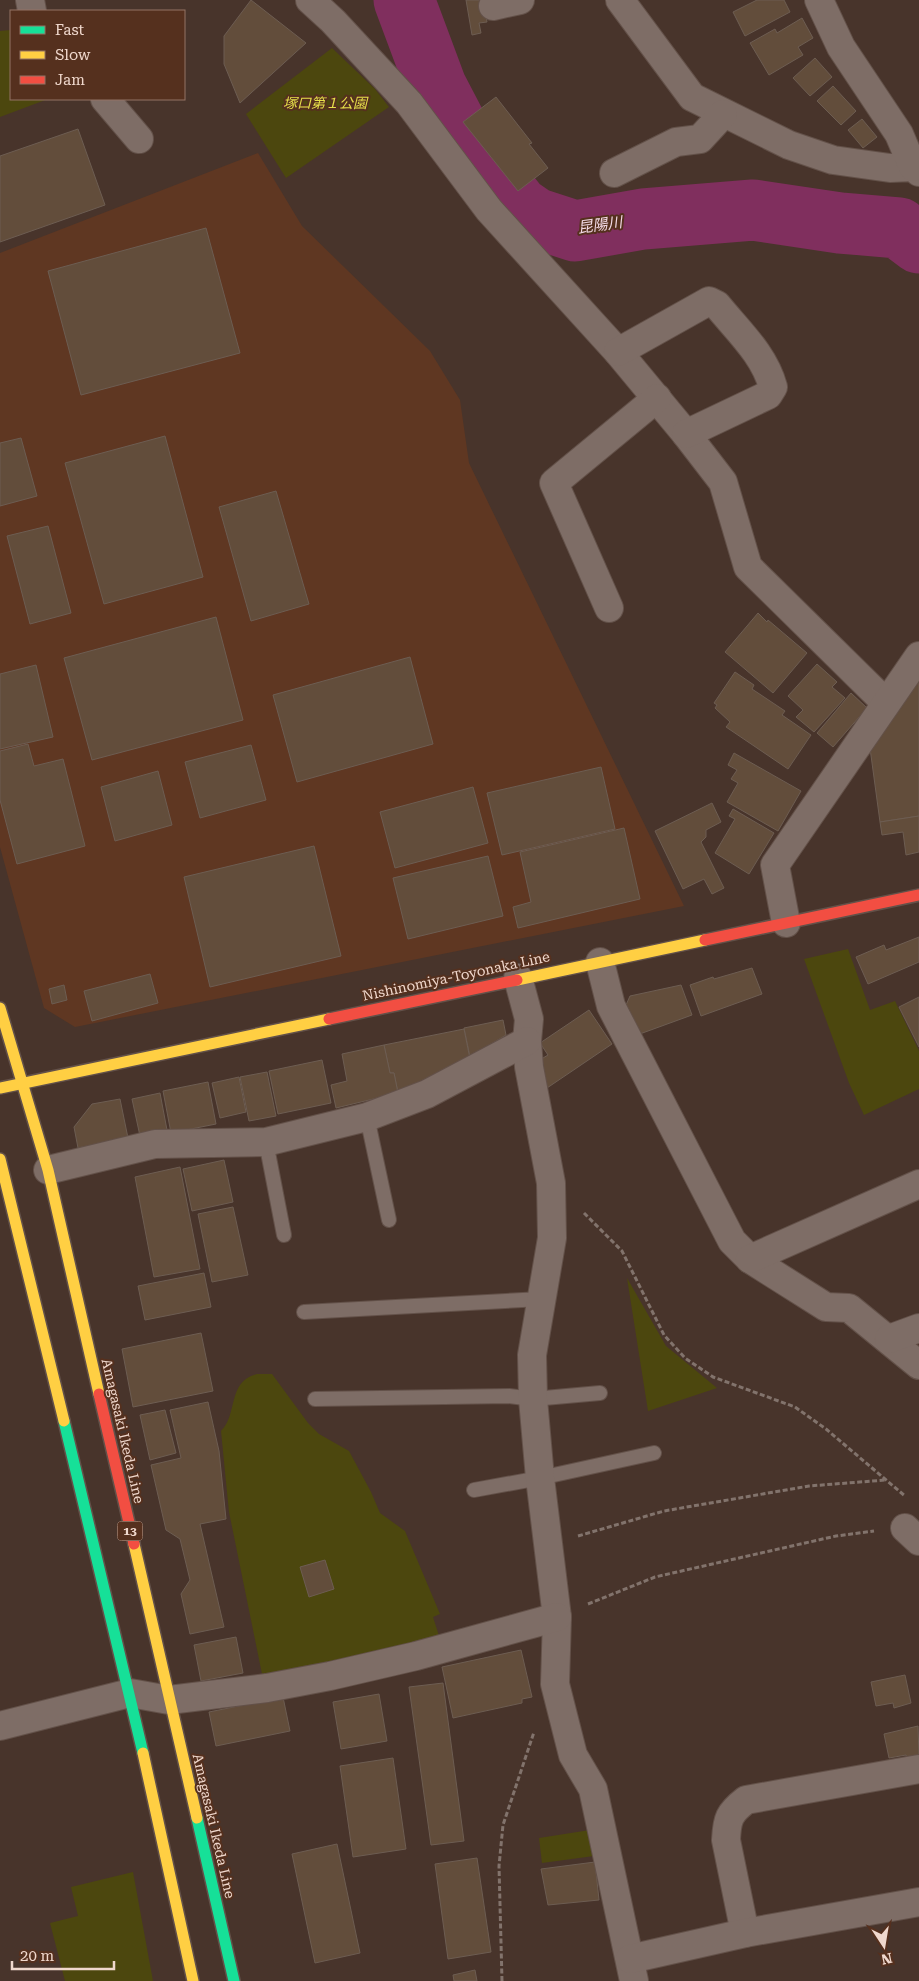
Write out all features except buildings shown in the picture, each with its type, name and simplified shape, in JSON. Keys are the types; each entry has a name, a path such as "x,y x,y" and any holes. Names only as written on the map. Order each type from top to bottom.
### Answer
{"main road":[{"name":"Nishinomiya-Toyonaka Line","path":"0,1088 919,895"},
{"name":"Amagasaki Ikeda Line","path":"0,1008 48,1170 234,1981"},
{"path":"0,1159 130,1692 193,1981"}],"street":[{"path":"310,0 333,21 409,104 488,210 618,352 686,434 723,482 748,567 885,702"},
{"path":"494,6 520,0"},
{"path":"620,0 692,97 723,114 789,144 833,160 890,168 916,169 900,134 841,46 819,0"},
{"path":"106,100 139,139"},
{"path":"614,173 676,142 700,139 723,114"},
{"path":"618,352 710,301 716,305 761,357 769,371 773,387 768,395 686,434"},
{"path":"609,608 554,483 657,398"},
{"path":"786,923 775,864 885,702 919,656"},
{"path":"600,962 611,1006 732,1241 750,1259 826,1307 849,1308 919,1365"},
{"path":"518,978 528,1020 529,1067 551,1190 552,1238 532,1355 533,1399 540,1478 557,1617 555,1684 573,1755 593,1789 632,1970 745,1933 919,1902"},
{"path":"48,1170 155,1144 266,1142 367,1117 427,1094 527,1041"},
{"path":"750,1259 919,1184"},
{"path":"889,1340 919,1328"},
{"path":"0,1726 130,1692 169,1700 267,1688 330,1676 416,1656 557,1617"},
{"path":"745,1933 726,1840 726,1824 733,1810 746,1800 919,1769"}],"lane":[{"path":"367,1117 390,1220"},
{"path":"266,1142 284,1235"},
{"path":"304,1312 542,1299"},
{"path":"315,1399 509,1396 533,1399 600,1393"},
{"path":"474,1490 540,1478 654,1453"}],"path":[{"path":"551,1190 572,1202 622,1251 664,1335 685,1358 713,1378 795,1407 826,1429 905,1496 912,1534 836,1536 655,1577 557,1617"},
{"path":"548,1544 664,1511 810,1486 886,1480"},
{"path":"502,1981 499,1866 503,1825 531,1740 555,1684"}],"shaded area":[{"path":"258,153 302,226 430,351 460,400 469,463 684,906 75,1027 44,1008 0,847 0,253"}],"green space":[{"path":"10,30 10,100 45,100 0,117 0,31"},
{"name":"塚口第１公園","path":"332,48 375,89 389,107 286,178 246,114"},
{"path":"848,949 870,1010 895,1001 919,1051 919,1089 864,1115 849,1083 804,959"},
{"path":"627,1278 666,1346 717,1388 648,1411"},
{"path":"257,1374 272,1374 308,1423 319,1434 349,1451 380,1513 405,1531 440,1614 433,1617 440,1639 325,1666 262,1674 229,1512 221,1431 230,1416 234,1399 241,1384"},
{"path":"590,1830 594,1856 542,1863 539,1838"},
{"path":"133,1872 153,1981 65,1981 50,1923 78,1916 71,1887"}],"waterway":[{"name":"昆陽川","path":"404,0 436,86 460,132 519,207 535,218 575,231 643,219 753,210 840,223 899,228 919,243"}],"traffic: fast":[{"path":"64,1421 143,1753"},
{"path":"197,1818 234,1981"}],"traffic: slow":[{"path":"517,980 705,940"},
{"path":"0,1008 48,1170 99,1394"},
{"path":"0,1088 329,1019"},
{"path":"0,1159 64,1421"},
{"path":"134,1544 197,1818"},
{"path":"143,1753 193,1981"}],"traffic: jam":[{"path":"705,940 919,895"},
{"path":"329,1019 517,980"},
{"path":"99,1394 134,1544"}]}
